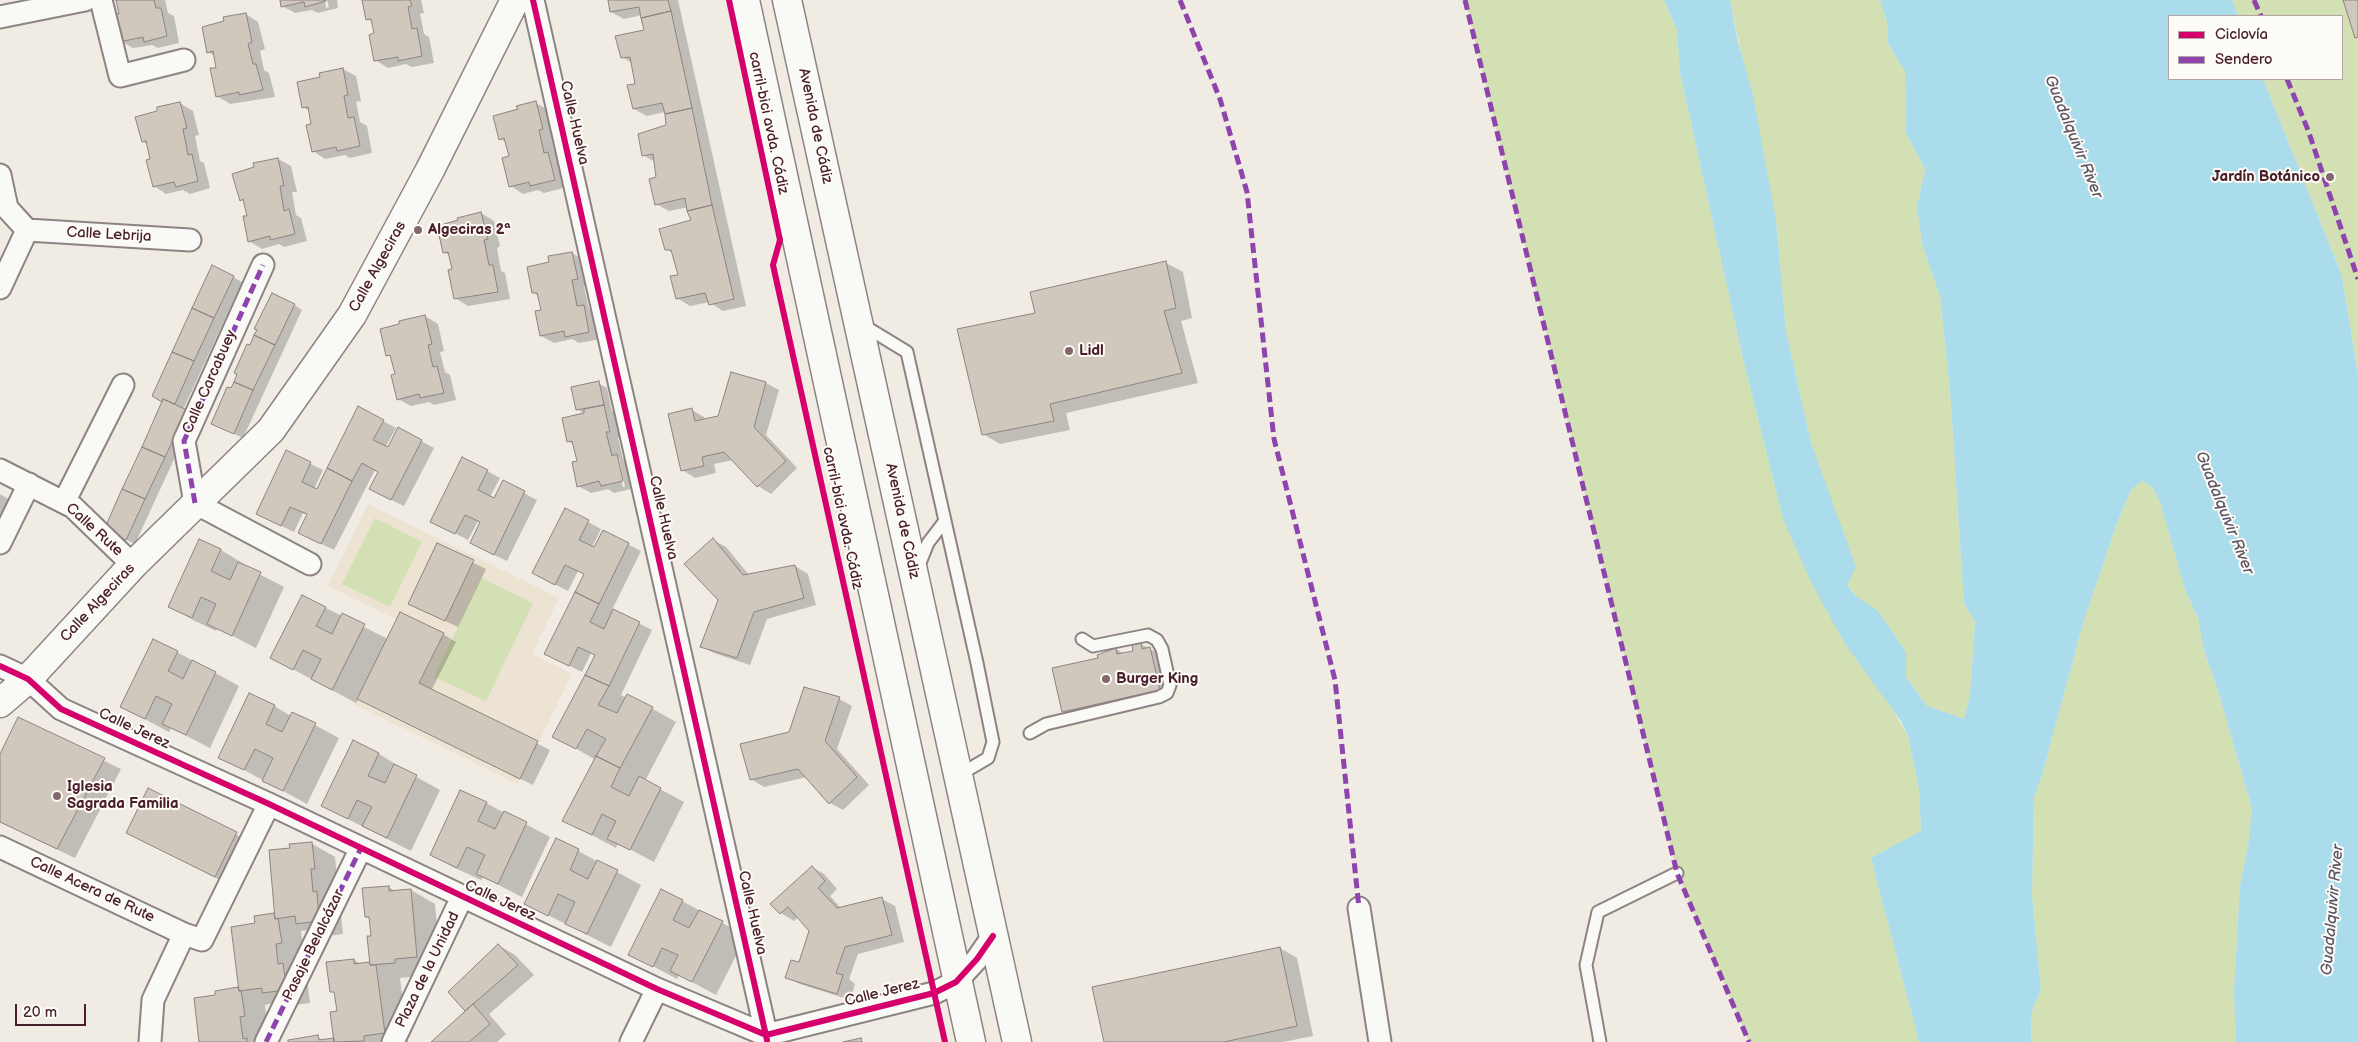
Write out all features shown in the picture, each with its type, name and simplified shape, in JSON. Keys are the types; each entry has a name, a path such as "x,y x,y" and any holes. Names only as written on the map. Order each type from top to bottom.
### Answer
{"main road":[{"name":"Calle Algeciras","path":"0,703 28,679 132,565 271,430 352,315 430,170 515,0"},
{"path":"745,0 956,982 971,1042"},
{"name":"Avenida de Cádiz","path":"787,0 1017,1042"}],"street":[{"path":"0,18 85,0"},
{"path":"101,0 120,76 184,60"},
{"name":"Calle Huelva","path":"533,0 767,1038"},
{"path":"0,175 7,208 27,230 0,288"},
{"name":"Calle Lebrija","path":"27,230 190,240"},
{"name":"Calle Carcabuey","path":"195,503 184,441 264,265"},
{"path":"64,502 123,385"},
{"name":"Calle Rute","path":"0,470 73,507 132,565"},
{"path":"0,543 29,484"},
{"path":"195,503 310,564"},
{"name":"Calle Jerez","path":"0,666 28,679 61,710 269,804 657,989 767,1038 934,994 956,982 977,959 993,936"},
{"name":"Calle Acera de Rute","path":"0,847 184,934 202,940 269,804"},
{"name":"Pasaje Belalcázar","path":"266,1042 362,848"},
{"name":"Plaza de la Unidad","path":"393,1042 462,897"},
{"path":"1359,908 1380,1042"},
{"path":"150,1042 153,1000 184,934"},
{"path":"631,1042 657,989"}],"lane":[{"path":"859,323 907,352 993,742 988,758 957,776"},
{"path":"915,576 928,543 944,522"},
{"path":"1030,733 1046,724 1159,697 1167,693 1170,685 1162,649 1157,640 1148,635 1093,646 1082,639"},
{"path":"1600,1042 1586,965 1598,912 1677,873"}],"shaded area":[{"path":"368,504 559,598 532,654 572,674 518,784 354,704 396,619 328,586"}],"green space":[{"path":"1465,0 1664,0 1677,30 1680,73 1743,359 1783,519 1908,736 1919,789 1921,832 1871,858 1919,1042 1749,1042 1677,873"},
{"path":"1730,0 1880,0 1887,22 1888,44 1905,71 1906,133 1925,169 1917,207 1923,248 1940,296 1950,390 1964,604 1975,621 1970,696 1964,719 1927,706 1906,677 1906,652 1877,610 1856,596 1847,584 1811,443 1786,331 1776,220"},
{"name":"Jardín Botánico","path":"2232,0 2358,0 2358,376 2342,276 2263,80 2343,80 2343,15 2238,15"},
{"path":"2142,481 2152,487 2160,502 2185,590 2198,618 2204,651 2217,687 2252,809 2248,846 2240,885 2234,991 2236,1042 2031,1042 2032,1011 2041,989 2032,895 2034,797 2042,775 2084,620 2117,523 2131,490"},
{"path":"375,518 422,542 390,607 342,584"},
{"path":"481,578 533,603 486,701 434,677"}],"water":[{"name":"Guadalquivir River","path":"1664,0 1730,0 1738,42 1753,95 1776,220 1786,331 1811,443 1856,567 1847,585 1856,596 1877,610 1906,652 1906,677 1927,706 1964,719 1970,696 1975,621 1964,604 1950,390 1940,296 1923,248 1917,207 1925,169 1906,133 1905,71 1888,44 1887,22 1880,0 2232,0 2238,15 2168,15 2168,80 2263,80 2342,276 2358,376 2358,1042 2236,1042 2234,991 2240,885 2248,846 2252,809 2217,687 2204,651 2198,618 2185,590 2160,502 2152,487 2142,481 2131,490 2117,523 2084,620 2042,775 2034,797 2032,895 2041,989 2032,1011 2031,1042 1919,1042 1871,858 1921,831 1919,789 1908,736 1901,721 1845,644 1812,584 1783,519 1743,359 1680,73 1677,30"}],"building":[{"path":"116,0 154,0 156,8 161,8 167,36 144,42 143,37 119,42 114,13 119,14"},
{"path":"280,0 326,1 305,7 304,2 281,7"},
{"path":"362,0 410,0 412,6 408,7 412,29 417,28 422,56 398,61 398,57 374,61 369,35 374,33 371,19 366,20"},
{"path":"608,0 668,0 671,11 641,18 639,7 610,12"},
{"path":"2343,0 2358,0 2358,37 2355,38"},
{"path":"671,11 692,108 665,114 662,103 633,109 627,85 635,84 630,57 621,58 615,36 644,30 641,18"},
{"path":"246,13 252,42 248,44 263,90 239,95 239,92 216,97 210,68 216,68 213,51 207,53 202,27 224,21 223,17"},
{"path":"343,68 348,95 344,96 348,118 354,117 360,146 337,151 336,147 312,152 306,125 311,124 308,107 302,108 297,82 320,77 319,73"},
{"path":"536,101 543,129 539,130 544,153 548,152 555,180 530,186 529,182 509,187 502,158 509,156 504,138 499,140 493,116 518,109 516,106"},
{"path":"180,102 187,128 183,129 188,155 192,154 198,181 176,187 174,182 153,187 146,160 150,159 146,141 142,142 135,117 157,111 157,107"},
{"path":"692,108 712,205 687,211 685,198 655,205 649,179 656,177 653,154 642,156 638,134 666,125 665,114"},
{"path":"278,158 284,186 280,186 284,211 289,209 295,234 270,240 270,236 248,242 243,216 247,216 243,199 240,201 232,174 254,167 253,163"},
{"path":"712,205 734,299 709,305 705,293 676,299 670,276 678,275 671,250 665,250 659,229 691,220 687,211"},
{"path":"481,212 488,239 484,240 489,265 493,265 498,292 454,299 448,270 452,269 448,252 443,253 437,226 458,220 457,218"},
{"path":"572,252 578,279 572,280 577,306 584,305 589,332 565,337 564,331 540,336 535,311 541,310 537,293 532,293 527,267 549,262 548,256"},
{"name":"Lidl","path":"1166,261 1176,308 1164,311 1182,373 1050,404 1054,421 982,435 957,329 1035,313 1030,292"},
{"path":"212,265 234,276 214,318 192,308"},
{"path":"272,293 295,304 275,345 254,335 257,330 254,329"},
{"path":"192,308 214,318 194,361 172,352"},
{"path":"425,315 432,344 428,345 433,367 437,366 444,393 420,398 419,394 397,400 391,375 395,374 390,355 386,356 380,329 399,324 399,321"},
{"path":"254,335 275,345 253,390 234,382 237,374 234,373 247,344 250,345"},
{"path":"172,352 194,361 175,404 163,399 162,402 152,396"},
{"path":"731,372 766,382 754,427 786,461 757,487 724,452 702,457 704,466 681,471 668,414 692,408 695,421 718,416"},
{"path":"599,381 604,405 576,410 571,387"},
{"path":"234,382 253,390 234,434 211,424 227,387 231,388"},
{"path":"163,399 187,410 165,457 142,447"},
{"path":"604,405 610,432 606,432 612,456 617,454 623,481 601,486 599,481 577,487 572,462 577,461 572,441 567,442 562,418 584,413 584,409"},
{"path":"358,406 384,420 373,440 388,447 398,427 422,440 391,500 369,489 378,472 362,463 352,481 327,468"},
{"path":"142,447 165,457 145,499 122,489"},
{"path":"286,450 311,462 302,482 317,489 327,468 352,481 321,544 298,533 307,514 290,507 281,526 256,514"},
{"path":"462,457 488,470 478,490 494,498 503,480 525,491 494,555 470,543 480,522 465,515 455,534 430,522"},
{"path":"122,489 145,499 126,540 104,530"},
{"path":"565,508 589,520 579,540 594,547 603,530 629,543 599,604 575,592 584,574 565,565 555,585 532,573"},
{"path":"713,538 743,575 795,565 804,598 754,612 737,658 700,647 718,600 684,564"},
{"path":"199,539 221,549 211,571 230,580 238,562 261,572 232,636 207,624 216,604 201,597 192,618 168,607"},
{"path":"437,543 474,560 445,621 408,604"},
{"path":"575,592 599,604 590,622 604,629 613,609 640,622 609,686 585,675 595,655 578,647 569,666 544,654"},
{"path":"302,595 326,607 316,626 332,634 342,613 365,624 332,690 311,679 321,659 303,650 293,670 270,658"},
{"path":"400,612 444,633 419,683 538,741 520,779 357,699"},
{"path":"153,639 178,651 168,671 183,679 192,660 216,672 186,735 162,724 172,704 156,696 145,719 120,707"},
{"name":"Burger King","path":"1141,643 1142,649 1150,647 1160,690 1062,712 1052,668 1098,658 1097,655 1116,648 1117,654 1133,651 1132,645"},
{"path":"585,675 609,686 598,705 617,713 627,694 653,707 620,768 596,756 606,739 587,729 576,749 552,737"},
{"path":"804,687 840,697 825,741 857,777 829,804 798,769 750,780 740,744 789,732"},
{"path":"249,693 275,705 266,724 282,732 292,712 316,723 283,791 262,781 273,758 255,749 244,770 218,758"},
{"name":"Iglesia Sagrada Familia","path":"18,717 105,758 57,849 0,822 0,754"},
{"path":"353,740 379,753 368,776 385,783 394,764 417,775 387,838 362,826 372,807 357,800 348,819 321,806"},
{"path":"596,756 620,768 611,787 629,796 639,776 661,788 630,850 607,839 616,821 602,814 592,835 562,821"},
{"path":"148,788 237,832 215,877 126,833"},
{"path":"460,790 487,802 478,821 495,829 504,811 527,822 498,884 476,874 485,855 467,847 457,868 430,855"},
{"path":"556,838 579,849 570,870 588,879 597,860 618,870 587,934 565,924 575,902 558,894 548,916 524,904"},
{"path":"312,842 315,869 311,869 313,892 317,891 319,921 296,924 295,916 275,919 269,850 290,848 289,844"},
{"path":"812,866 825,881 818,888 837,908 882,897 892,935 845,947 836,973 843,975 837,994 785,978 791,960 799,962 809,931 788,907 780,914 770,904"},
{"path":"389,886 389,891 411,889 417,957 395,959 395,963 370,965 367,936 371,936 369,917 365,917 362,888"},
{"path":"661,889 683,900 673,920 689,928 699,910 723,921 692,982 670,971 678,955 662,948 653,967 628,955"},
{"path":"274,913 275,919 278,918 282,943 276,944 278,964 283,963 287,990 262,993 262,988 239,991 231,927 255,923 254,916"},
{"path":"498,944 518,965 465,1011 448,992"},
{"path":"1280,947 1297,1026 1224,1042 1104,1042 1092,987"},
{"path":"354,959 354,964 369,962 370,965 376,965 385,1033 364,1036 364,1041 334,1042 330,1012 337,1011 334,992 330,992 326,962"},
{"path":"238,987 239,991 241,991 245,1016 240,1017 243,1039 247,1038 247,1042 199,1042 194,998 215,995 215,991"},
{"path":"473,1004 490,1024 469,1042 431,1042"},
{"path":"318,1035 319,1040 334,1038 334,1042 288,1042 288,1040"},
{"path":"861,1038 862,1042 843,1042"}],"marked path":[{"path":"1180,0 1220,99 1247,192 1274,439 1335,680 1359,908"},
{"path":"1465,0 1677,873 1749,1042"},
{"path":"2254,0 2261,15"},
{"path":"2287,80 2308,130 2358,279"},
{"path":"195,503 184,441 263,265"},
{"path":"266,1042 361,848"}],"cycle path":[{"path":"533,0 767,1040"},
{"name":"carril-bici avda. Cádiz","path":"729,0 780,240 773,265 945,1042"},
{"path":"0,666 28,679 61,709 269,804 657,989 766,1035 934,993 956,982 977,959 993,936"}],"place":[{"name":"Jardín Botánico","path":"2330,177"},
{"name":"Algeciras 2ª","path":"418,230"},
{"name":"Lidl","path":"1069,351"},
{"name":"Burger King","path":"1106,679"},
{"name":"Iglesia Sagrada Familia","path":"57,796"}]}
